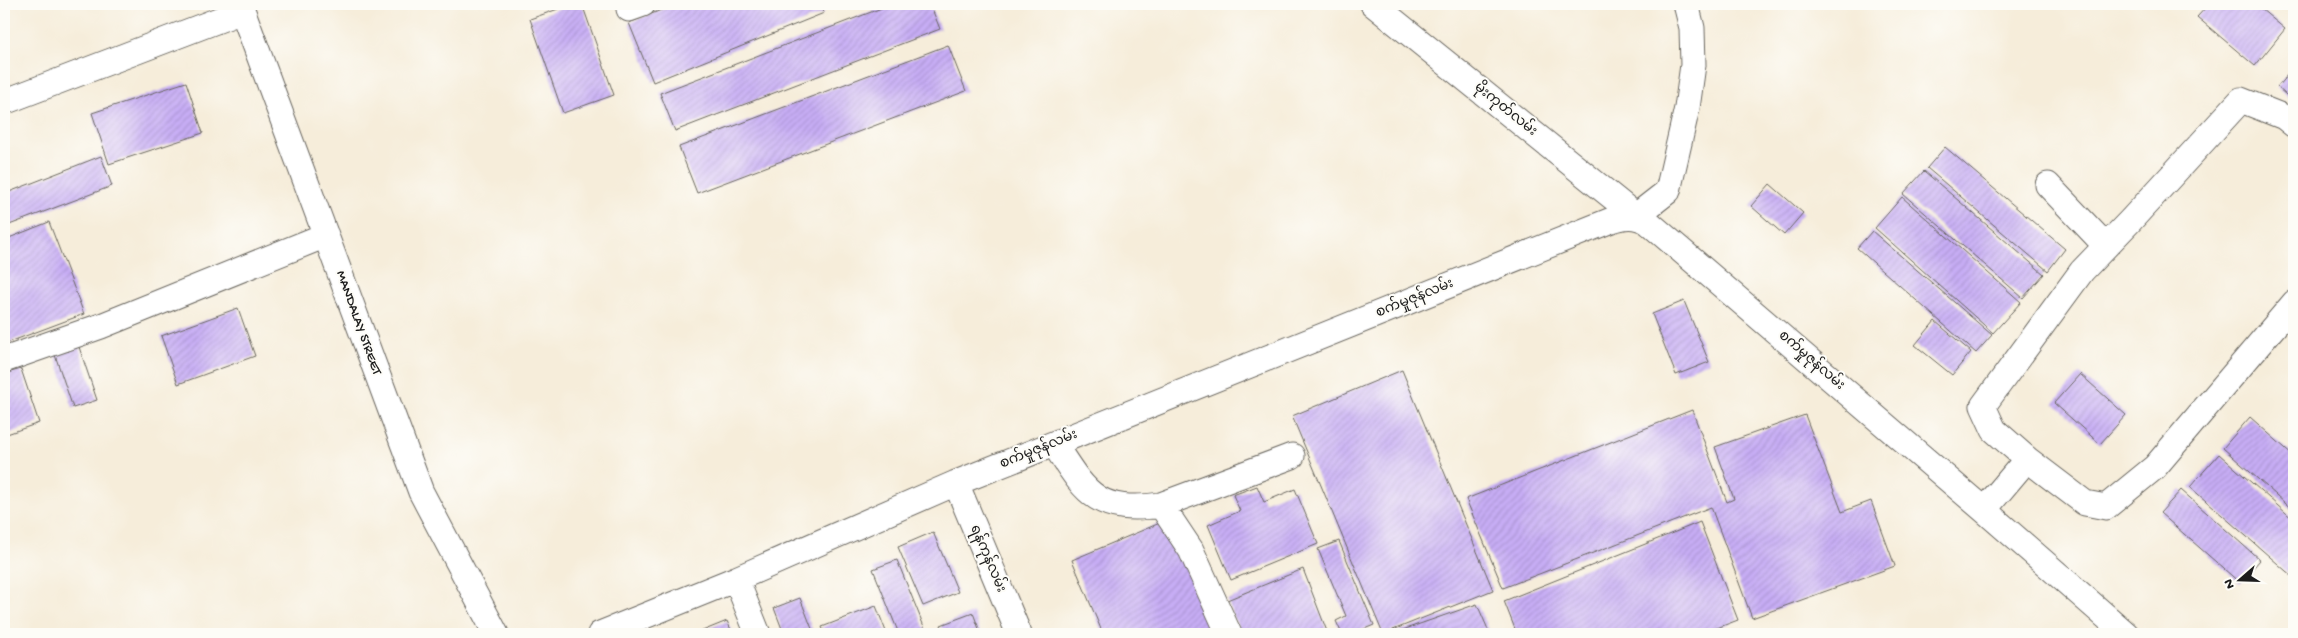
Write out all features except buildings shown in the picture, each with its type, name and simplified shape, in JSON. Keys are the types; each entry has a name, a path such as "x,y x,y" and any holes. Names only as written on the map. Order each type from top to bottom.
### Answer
{"street":[{"name":"မိုးကုတ်လမ်း","path":"1373,4 1636,216"},
{"path":"1636,216 1668,191 1687,108 1693,64 1692,28 1686,4"},
{"path":"4,102 241,7"},
{"name":"MANDALAY STREET","path":"241,7 421,492 496,634"},
{"path":"2294,125 2284,117 2241,100 2082,271 1983,406 1994,430 2027,459 2085,503 2106,507 2155,467 2294,303"},
{"path":"2048,185 2106,246"},
{"name":"စက်မှုဇုန်လမ်း","path":"600,634 736,579 956,483 1609,221 1623,216 1636,216 1648,222 2126,634"},
{"path":"4,360 101,326 326,235"},
{"path":"1054,444 1083,487 1104,503 1143,508 1161,505 1292,456"},
{"path":"1984,510 2027,459"},
{"name":"ရန်ကုန်လမ်း","path":"956,483 1019,634"},
{"path":"1161,505 1192,550 1229,634"},
{"path":"736,579 758,634"}]}
